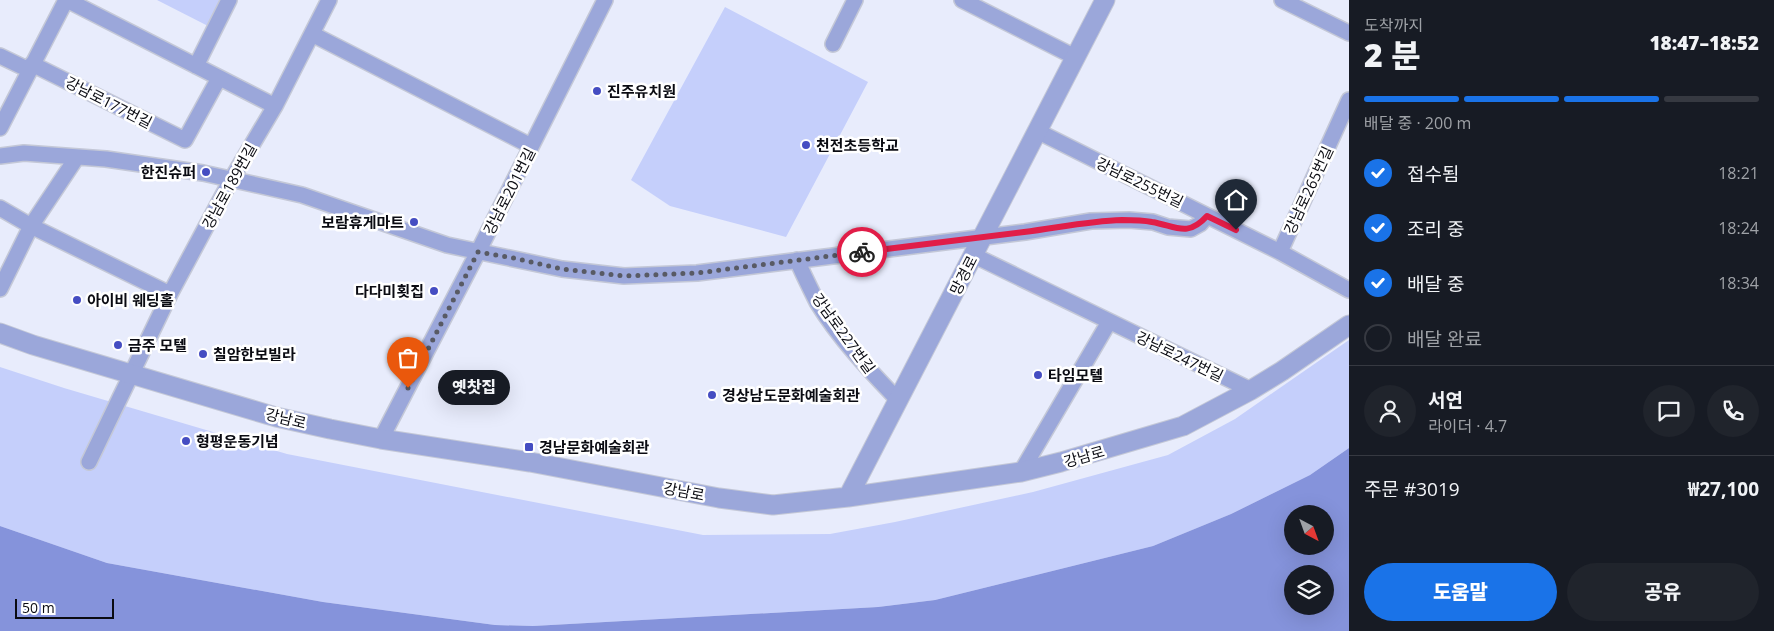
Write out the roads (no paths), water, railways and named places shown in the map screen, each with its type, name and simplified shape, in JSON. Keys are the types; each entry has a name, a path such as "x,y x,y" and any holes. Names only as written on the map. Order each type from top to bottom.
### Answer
{"street":[{"path":"0,128 66,0 275,106"},
{"path":"196,66 229,0"},
{"name":"강남로189번길","path":"89,462 170,294 231,180 275,106 329,0"},
{"path":"833,44 856,0"},
{"name":"망경로","path":"848,497 1104,0"},
{"path":"1282,0 1349,32"},
{"path":"969,1 1075,57"},
{"name":"강남로201번길","path":"381,439 478,252 600,2"},
{"path":"312,34 531,146"},
{"name":"강남로177번길","path":"0,56 31,67 185,140 219,78"},
{"name":"강남로265번길","path":"1280,252 1349,100"},
{"name":"강남로255번길","path":"1037,131 1280,252 1349,290"},
{"path":"0,156 24,154 106,159 203,173 302,195 385,225 478,252 562,269 624,276 697,273 1101,221 1129,220 1153,222 1168,227 1191,228 1200,224 1207,216"},
{"path":"0,289 31,226 77,157"},
{"path":"0,208 31,226 170,294"},
{"name":"강남로247번길","path":"973,255 1251,390"},
{"name":"강남로227번길","path":"797,260 817,302 843,338 898,400"},
{"path":"1021,472 1109,322"},
{"name":"강남로","path":"0,333 33,345 276,417 381,439 530,462 719,498 773,505 848,497 1021,472 1184,426 1282,372 1349,325"}],"water":[{"path":"1349,448 1349,631 0,631 0,526 107,563 323,602 495,625 533,626 878,607 935,600 1153,546 1231,514 1310,475"}],"place":[{"name":"진주유치원","path":"597,91"},
{"name":"천전초등학교","path":"806,145"},
{"name":"한진슈퍼","path":"206,172"},
{"name":"보람휴게마트","path":"414,222"},
{"name":"다다미횟집","path":"434,291"},
{"name":"아이비 웨딩홀","path":"77,300"},
{"name":"금주 모텔","path":"118,345"},
{"name":"칠암한보빌라","path":"203,354"},
{"name":"타임모텔","path":"1038,375"},
{"name":"옛찻집","path":"408,388"},
{"name":"경상남도문화예술회관","path":"712,395"},
{"name":"형평운동기념","path":"186,441"},
{"name":"경남문화예술회관","path":"529,447"}]}
